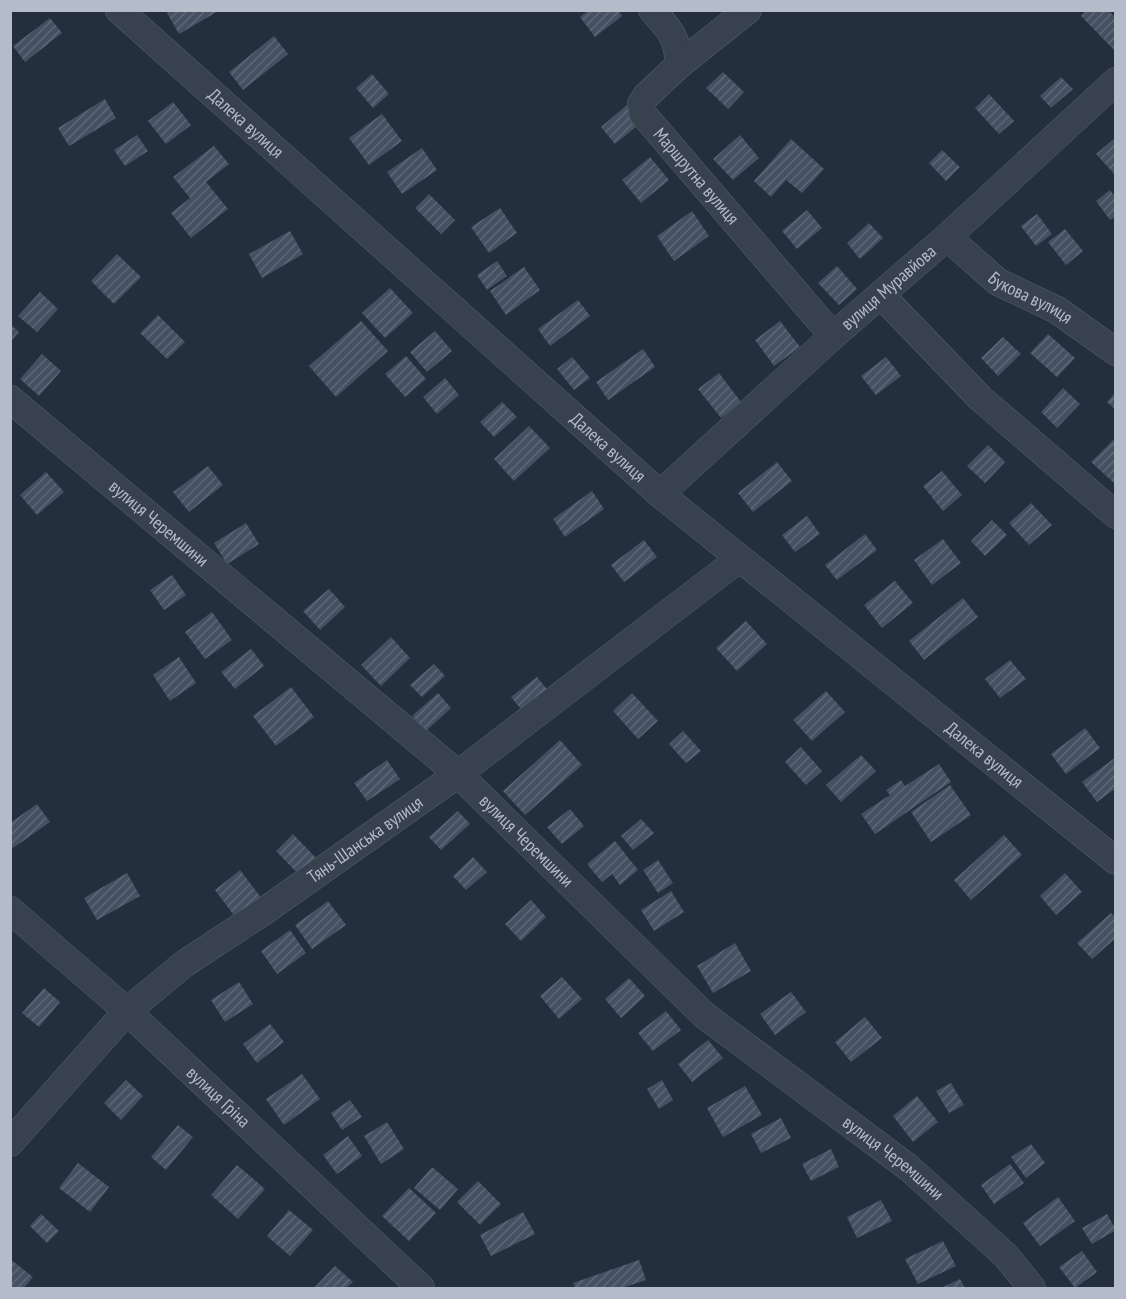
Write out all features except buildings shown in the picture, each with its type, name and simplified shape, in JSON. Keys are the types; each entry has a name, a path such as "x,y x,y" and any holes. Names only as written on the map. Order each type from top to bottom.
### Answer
{"street":[{"name":"Далека вулиця","path":"119,10 660,494 1116,861"},
{"path":"652,10 671,32 678,47 679,65"},
{"path":"679,65 748,10"},
{"name":"Маршрутна вулиця","path":"679,65 646,96 641,104 643,114 833,336"},
{"name":"вулиця Муравйова","path":"660,494 833,336 947,237 1116,81"},
{"name":"Букова вулиця","path":"947,237 998,282 1057,310 1116,352"},
{"path":"881,295 981,399 1116,515"},
{"name":"вулиця Черемшини","path":"10,399 458,774 704,1015 909,1168 1005,1255 1032,1288"},
{"name":"Тянь-Шанська вулиця","path":"10,1143 127,1011 184,964 263,912 458,774 739,559"},
{"name":"вулиця Гріна","path":"10,910 127,1011 421,1288"}]}
